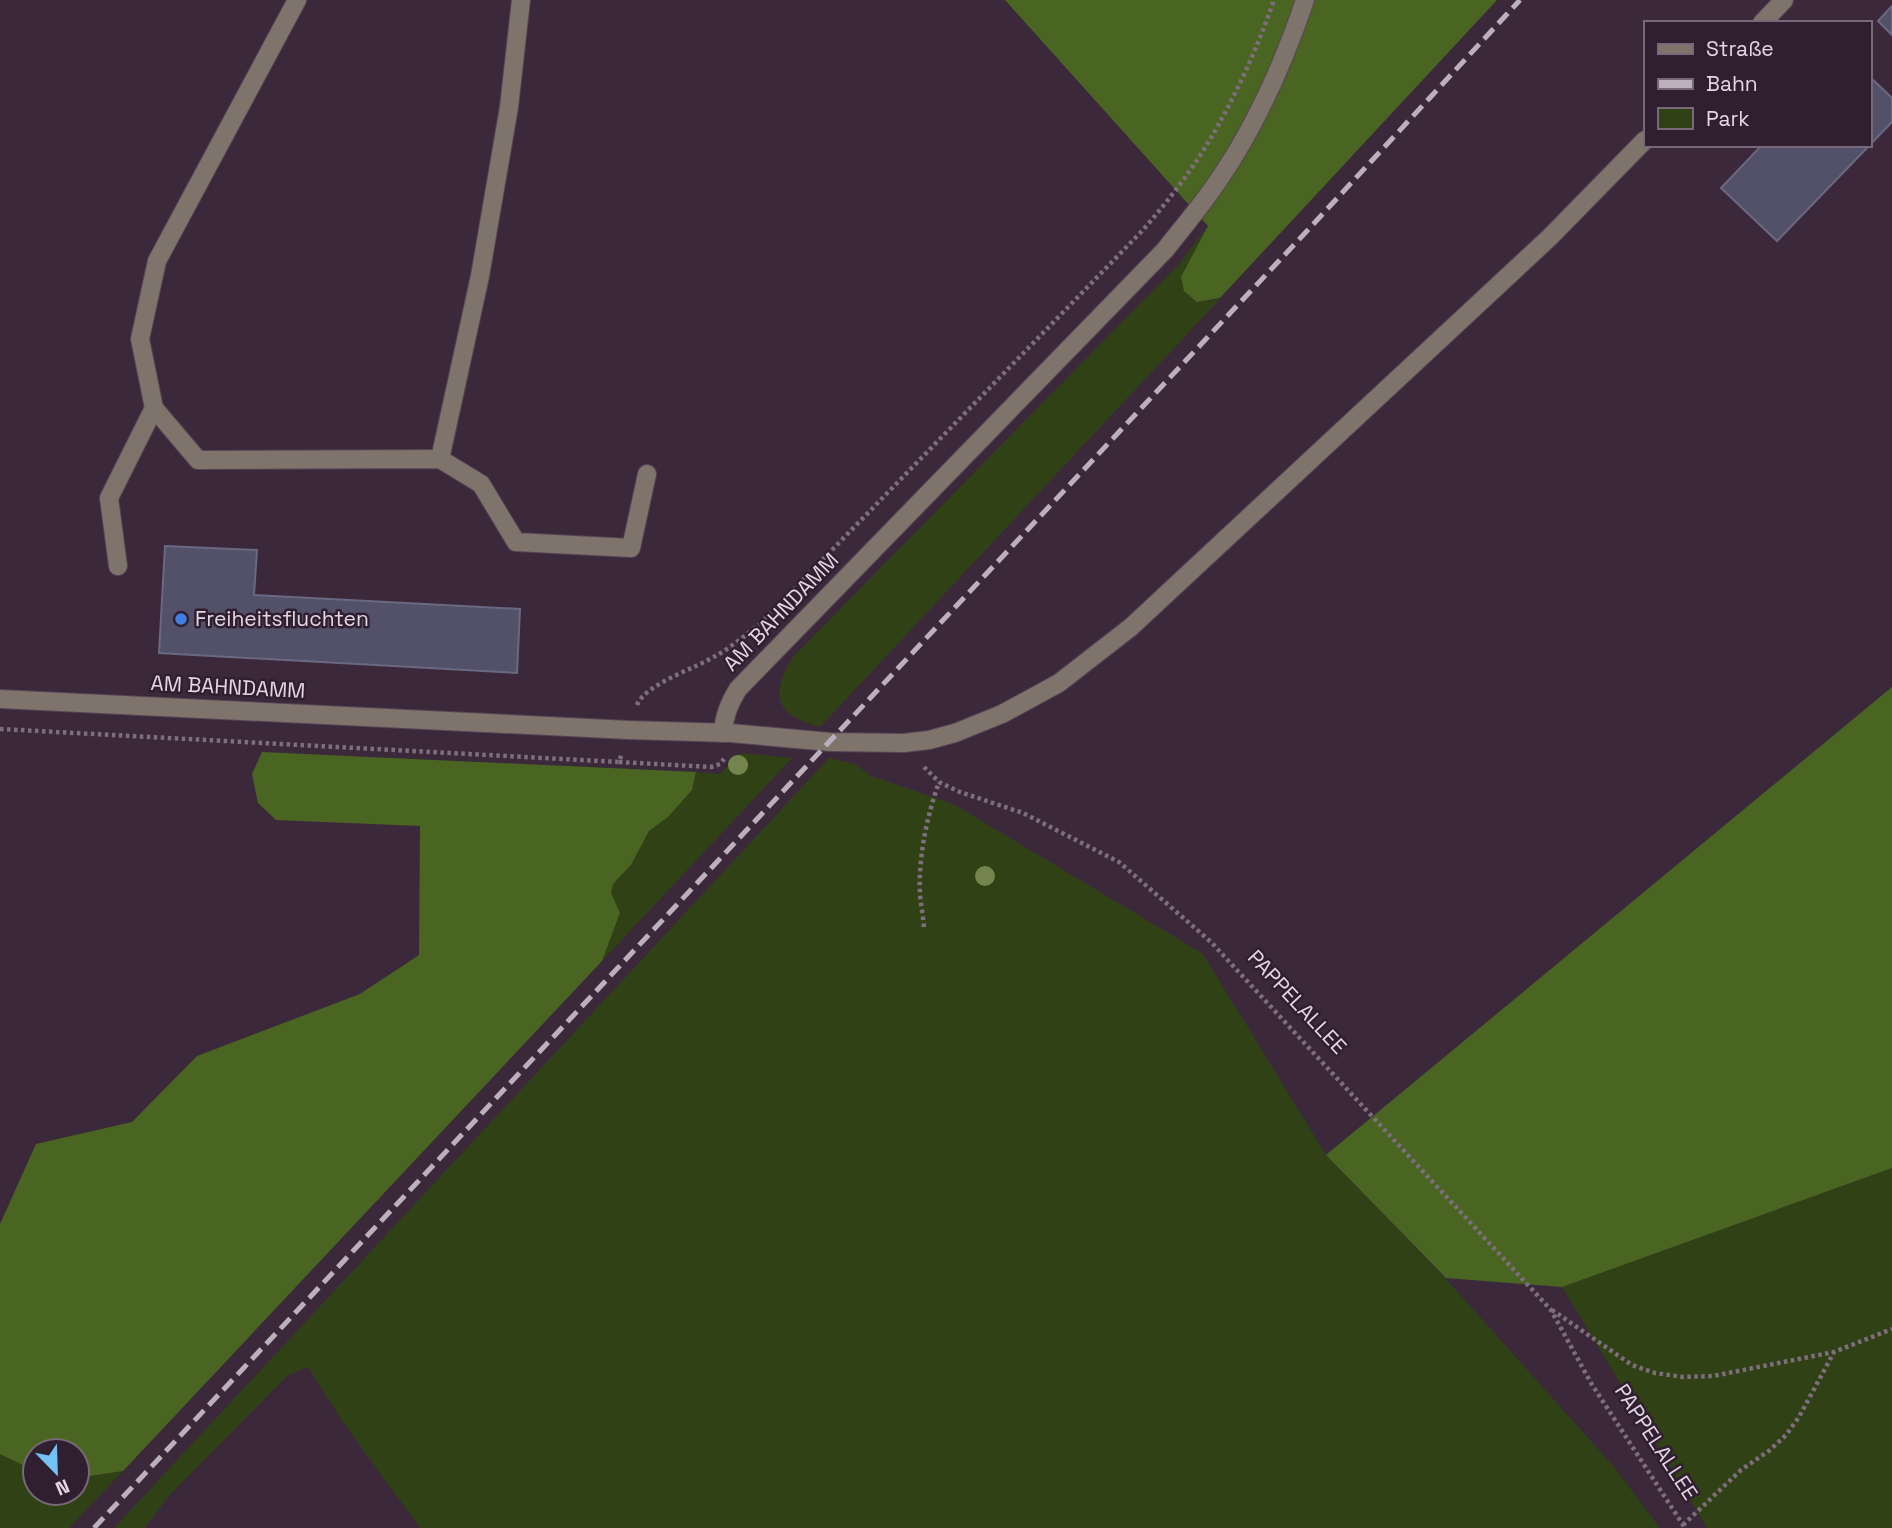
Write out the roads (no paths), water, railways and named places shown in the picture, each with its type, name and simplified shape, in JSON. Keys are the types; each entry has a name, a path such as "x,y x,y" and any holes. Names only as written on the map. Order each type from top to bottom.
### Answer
{"street":[{"path":"297,0 157,261 140,339 154,408 198,460 440,459 481,484 516,542 631,548 647,474"},
{"path":"440,459 480,276 509,107 521,0"},
{"name":"AM BAHNDAMM","path":"0,699 727,733 724,719 728,705 738,689 1165,250 1195,214 1246,136 1292,38 1305,0"},
{"path":"1764,21 1784,0"},
{"path":"727,733 830,741 904,743 929,740 955,733 1002,713 1059,683 1131,627 1549,237 1644,141"},
{"path":"118,566 109,498 154,408"}],"railway":[{"path":"94,1528 1520,0"}],"place":[{"name":"Freiheitsfluchten","path":"181,619"}]}
